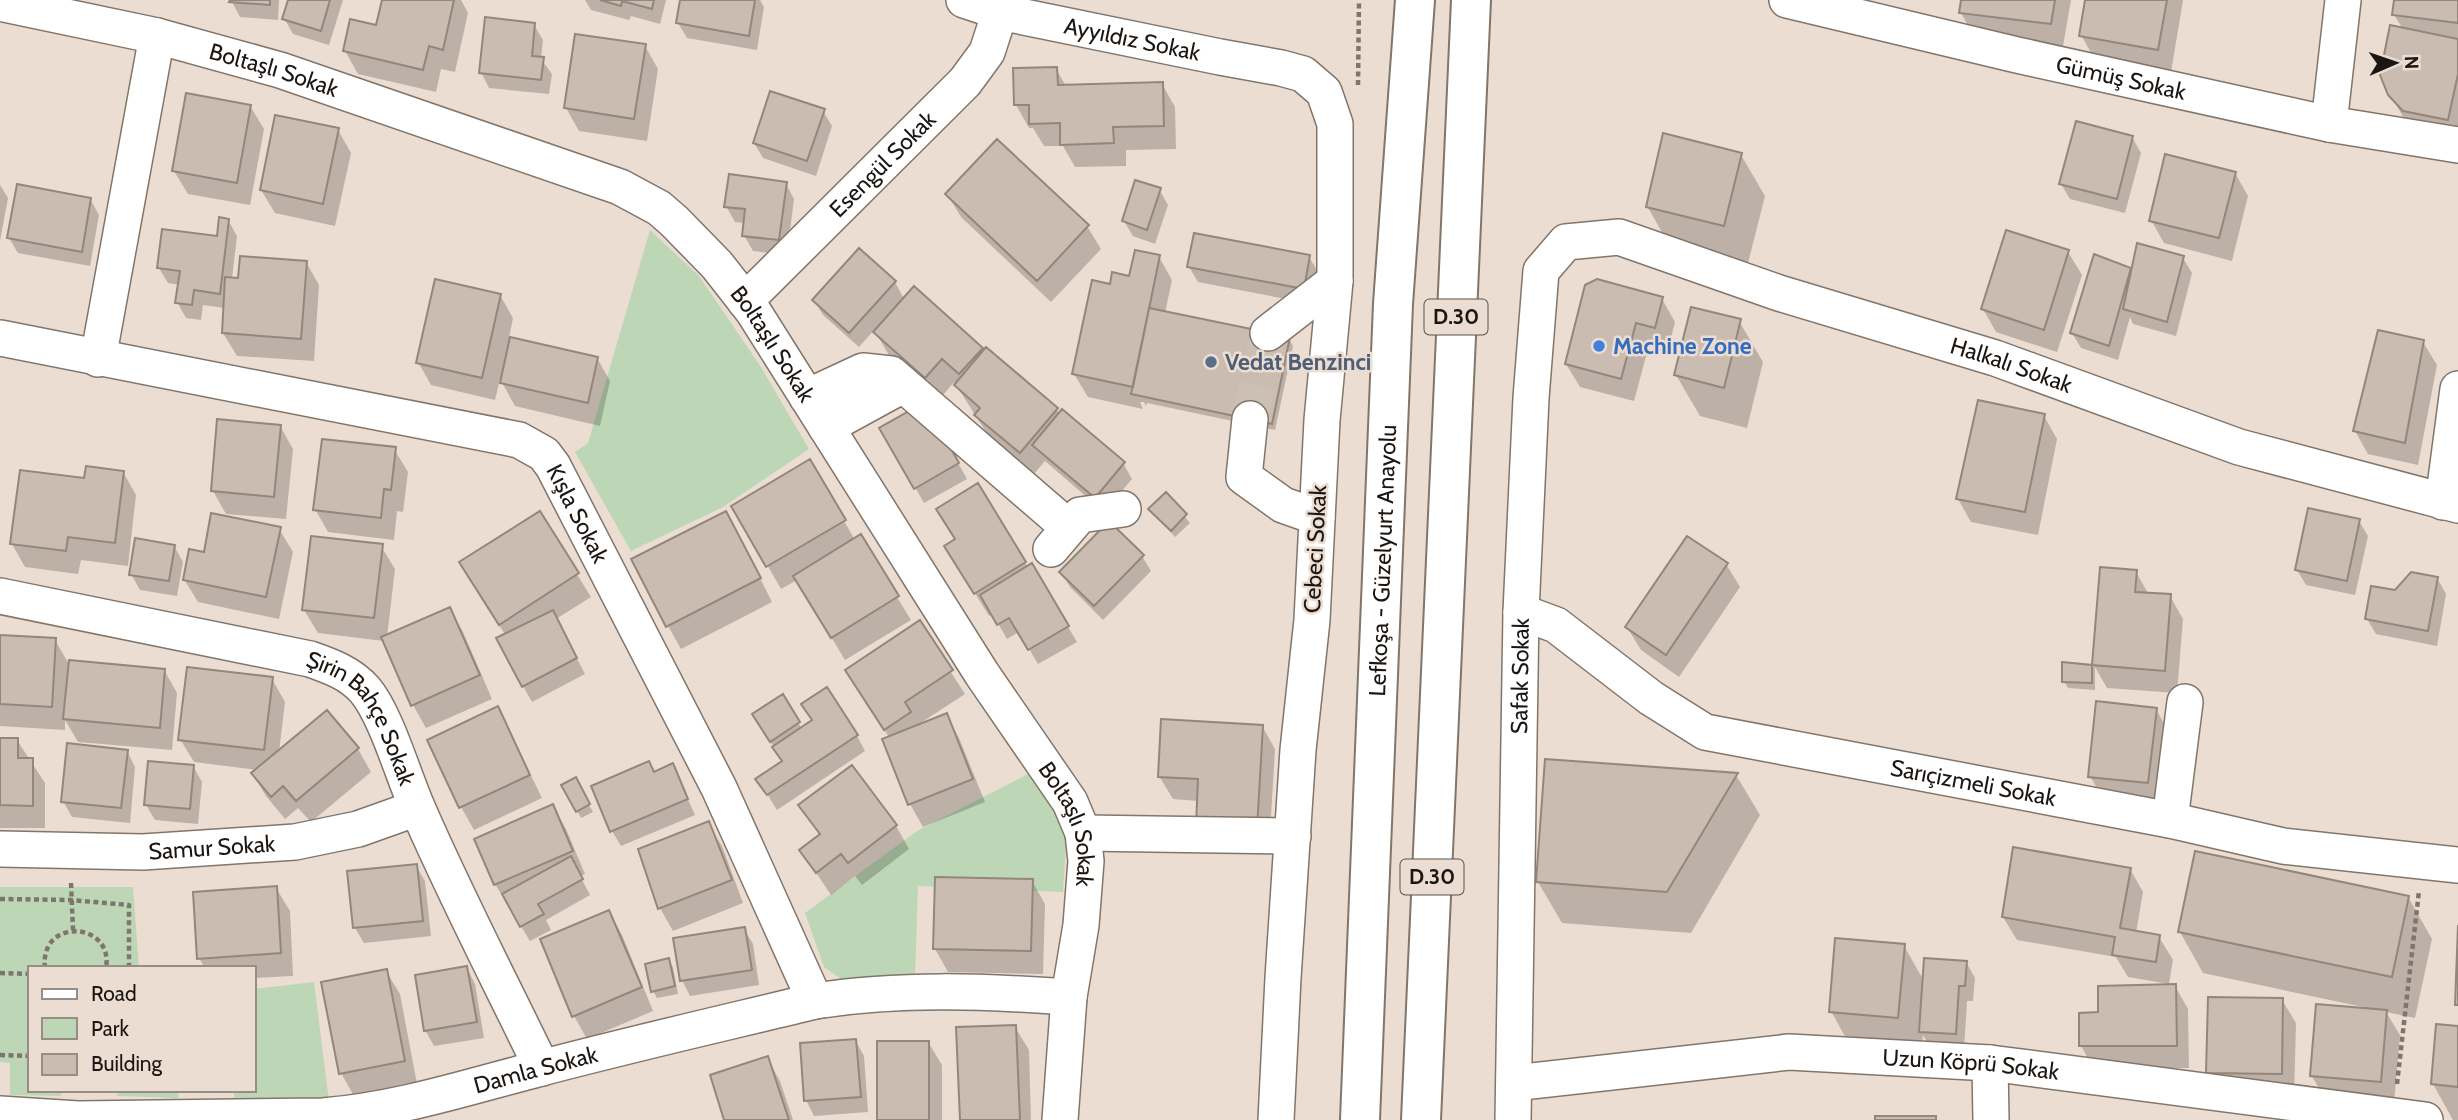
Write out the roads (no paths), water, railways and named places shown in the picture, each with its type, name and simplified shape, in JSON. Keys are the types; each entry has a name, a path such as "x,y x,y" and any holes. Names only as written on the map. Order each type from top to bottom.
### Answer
{"highway":[{"name":"D.30","path":"1421,1120 1471,0"},
{"name":"Lefkoşa - Güzelyurt Anayolu","path":"1360,1120 1393,318 1414,16"}],"street":[{"name":"Ayyıldız Sokak","path":"964,0 1000,12 1220,57"},
{"name":"Gümüş Sokak","path":"1787,0 2017,55 2329,124 2458,145"},
{"path":"2329,124 2343,0"},
{"name":"Boltaşlı Sokak","path":"0,3 158,36 281,70 620,187 659,208 717,265 745,301 982,674 1070,802 1083,833 1086,861 1081,925 1069,997 1060,1120"},
{"name":"Esengül Sokak","path":"745,301 965,82 987,52 1000,12"},
{"path":"98,359 158,36"},
{"name":"Cebeci Sokak","path":"1220,57 1303,74 1324,92 1335,124 1335,281 1322,420 1312,620 1298,750 1276,1120"},
{"name":"Halkalı Sokak","path":"1566,242 1619,237 1779,293 1995,358 2239,447 2450,504"},
{"name":"Safak Sokak","path":"1514,1120 1521,612 1531,398 1541,271 1566,242"},
{"path":"1268,332 1335,281"},
{"name":"Kışla Sokak","path":"0,338 519,440 544,454 553,466 719,788 815,1001"},
{"path":"807,397 863,371 891,374 1060,538 1080,515 1123,509"},
{"path":"827,427 903,385"},
{"path":"2450,504 2458,389"},
{"path":"1250,419 1244,478 1283,505 1317,517"},
{"name":"Şirin Bahçe Sokak","path":"0,596 310,659 350,676 365,690 375,706 417,808 542,1068"},
{"name":"Sarıçizmeli Sokak","path":"1521,612 1556,625 1651,698 1705,732 2170,820 2283,846 2458,865"},
{"path":"2170,820 2185,702"},
{"name":"Samur Sokak","path":"0,849 143,852 295,842 358,829 417,808"},
{"path":"1083,833 1293,836"},
{"name":"Damla Sokak","path":"0,1114 78,1119 359,1114 815,1001 854,995 926,991 1069,997"},
{"name":"Uzun Köprü Sokak","path":"1515,1083 1789,1052 1990,1063 2243,1108 2409,1118"},
{"path":"1990,1063 1992,1120"}],"tunnel":[{"path":"1250,419 1268,333"}],"place":[{"name":"Machine Zone","path":"1599,346"},
{"name":"Vedat Benzinci","path":"1211,362"}]}
